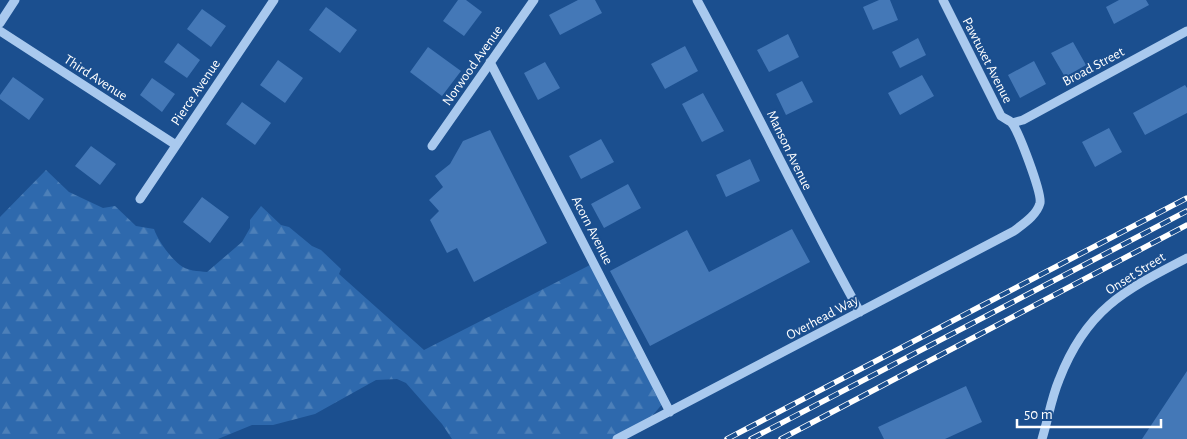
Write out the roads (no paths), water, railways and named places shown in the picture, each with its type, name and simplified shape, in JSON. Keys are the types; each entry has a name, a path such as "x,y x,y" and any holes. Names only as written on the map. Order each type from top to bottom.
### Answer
{"street":[{"path":"0,23 16,0"},
{"name":"Pierce Avenue","path":"140,200 274,0"},
{"name":"Norwood Avenue","path":"432,146 534,0"},
{"name":"Manson Avenue","path":"698,0 739,77 818,237 860,312"},
{"name":"Pawtuxet Avenue","path":"943,0 1001,116 1012,123 1040,194 1040,204 1035,211"},
{"name":"Broad Street","path":"1012,123 1023,120 1187,31"},
{"name":"Third Avenue","path":"0,32 176,145"},
{"name":"Acorn Avenue","path":"490,62 670,412"},
{"name":"Overhead Way","path":"617,439 1014,231 1031,217 1035,211"},
{"name":"Onset Street","path":"1042,439 1058,380 1071,352 1086,327 1104,308 1138,284 1187,258"}],"railway":[{"path":"727,439 1187,198"},
{"path":"751,439 1187,211"},
{"path":"781,439 1187,225"}]}
